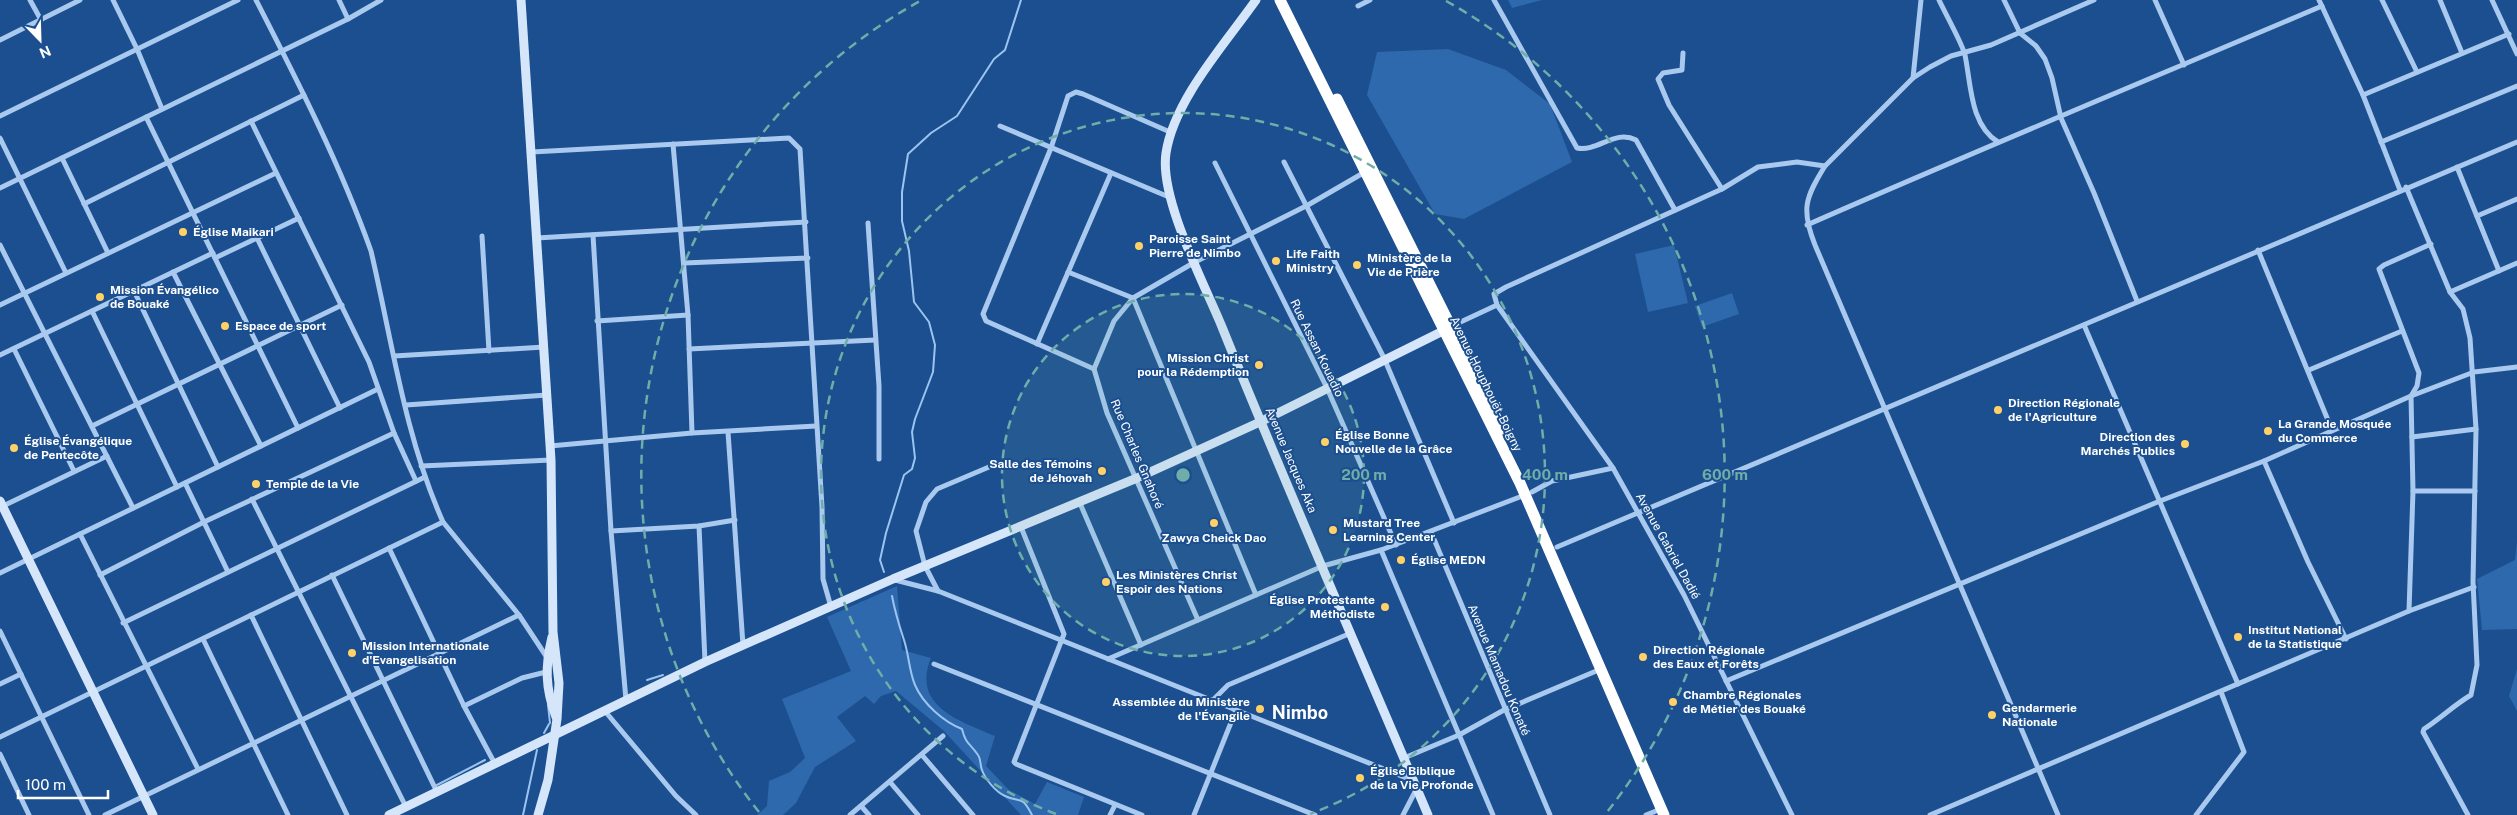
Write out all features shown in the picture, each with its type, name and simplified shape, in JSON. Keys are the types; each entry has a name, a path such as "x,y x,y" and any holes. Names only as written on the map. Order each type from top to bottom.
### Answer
{"highway":[{"name":"Avenue Houphouët-Boigny","path":"1280,0 1365,172 1448,328"},
{"name":"Avenue Houphouët-Boigny","path":"1288,0 1557,547 1672,815"},
{"name":"Avenue Houphouët-Boigny","path":"1529,493 1662,812"}],"street":[{"path":"30,0 41,20"},
{"path":"0,40 80,0"},
{"path":"113,0 137,49 162,109"},
{"path":"0,116 238,0"},
{"path":"256,0 335,160 371,251 421,466 443,522 519,615 547,658 558,671"},
{"path":"339,0 348,18"},
{"path":"0,188 348,18 381,0"},
{"path":"521,0 551,460 554,632 558,671 557,719 553,734 548,780 538,815"},
{"name":"Avenue Jacques Aka","path":"1256,0 1185,99 1170,132 1165,156 1168,197 1260,422 1428,815"},
{"path":"1358,6 1370,0"},
{"path":"1494,0 1577,148 1586,150 1619,136 1636,140 1675,210"},
{"path":"1913,78 1921,0"},
{"path":"1938,0 1965,54 1968,81 1981,124 1998,142"},
{"path":"2004,0 2020,33 2036,46 2045,59 2056,92 2061,118 2094,193 2137,301"},
{"path":"2058,815 1807,225 1805,208 1808,196 1825,166 1913,78 1941,60 1965,54 2020,33 2094,0"},
{"path":"2154,0 2184,65"},
{"path":"2320,0 2362,95 2400,190"},
{"path":"2382,0 2417,72"},
{"path":"2440,0 2462,53"},
{"path":"2492,0 2517,54"},
{"path":"1807,225 1998,142 2061,118 2322,6"},
{"path":"2362,95 2509,34"},
{"path":"1683,53 1682,70 1663,73 1658,79 1659,84 1722,189"},
{"path":"2381,142 2517,86"},
{"path":"1170,132 1076,92 1068,96 1051,148 983,314 986,321 1094,369 1114,321 1132,298 1249,233 1308,206 1365,172"},
{"path":"84,204 304,95"},
{"path":"146,117 298,428"},
{"path":"251,121 369,362 394,432 416,481"},
{"path":"1000,126 1168,197"},
{"path":"0,138 66,273"},
{"path":"532,152 789,138 800,149 806,222 822,507 823,579 831,608"},
{"path":"1557,547 2406,187 2517,142"},
{"path":"672,144 688,316 692,433"},
{"path":"62,158 108,253"},
{"path":"1284,162 1384,358 1454,522"},
{"path":"391,815 553,734 705,662 893,579 1137,478 1260,422 1384,358 1497,305 1494,294 1506,287 1722,189 1758,167 1797,162 1825,166"},
{"name":"Rue Assan Kouadio","path":"1215,163 1327,388 1396,544"},
{"path":"2457,167 2499,271"},
{"path":"0,305 276,172"},
{"path":"1038,344 1111,173"},
{"path":"2406,187 2450,292 2467,317 2474,372 2476,429 2474,587 2477,665 2472,692 2456,704 2447,714 2424,729 2423,732 2468,815"},
{"path":"2477,216 2517,200"},
{"path":"0,355 173,272 257,238 299,218"},
{"path":"537,238 806,222"},
{"path":"868,223 879,386 879,459"},
{"path":"593,235 611,531 626,701"},
{"path":"482,236 489,351"},
{"path":"257,238 340,408"},
{"path":"2409,611 2413,491 2411,396 2417,386 2419,373 2379,269 2431,244"},
{"path":"0,245 133,508"},
{"path":"2258,250 2309,370 2332,430"},
{"path":"684,263 808,258"},
{"path":"2450,292 2517,263"},
{"path":"173,272 261,446"},
{"path":"1068,272 1132,298 1256,595"},
{"path":"134,291 218,467"},
{"path":"92,426 342,305"},
{"name":"Avenue Gabriel Dadié","path":"1497,305 1613,468 1684,595 1792,815"},
{"path":"92,311 177,487"},
{"path":"597,321 688,316"},
{"path":"2084,325 2238,684"},
{"path":"2309,370 2402,331"},
{"path":"689,349 875,340"},
{"path":"394,356 544,347"},
{"path":"14,349 74,471"},
{"path":"1726,681 2160,501 2264,461 2411,396 2474,372 2517,367"},
{"name":"Rue Charles Gnahoré","path":"1094,369 1107,413 1198,620"},
{"path":"0,572 378,390"},
{"path":"406,405 547,395"},
{"path":"550,446 692,433 816,426"},
{"path":"2412,437 2476,429"},
{"path":"100,575 204,522 394,432"},
{"path":"728,432 743,645"},
{"path":"107,456 1,503 153,815"},
{"path":"421,466 551,460"},
{"path":"2264,461 2308,562 2346,638"},
{"path":"938,591 925,566 916,531 930,495 936,489 989,467"},
{"path":"1108,659 1323,566 1381,550 1431,532 1529,493 1552,481 1613,468"},
{"path":"123,623 425,477"},
{"path":"185,483 228,572"},
{"path":"2413,491 2475,491"},
{"path":"252,500 275,549 352,696 406,807"},
{"path":"1079,501 1141,645"},
{"path":"611,531 699,526 735,520"},
{"path":"0,737 443,522"},
{"path":"699,526 705,662"},
{"path":"1021,526 1064,628 1062,640 1014,758 1016,764 1142,815"},
{"name":"Avenue Mamadou Konaté","path":"1431,532 1504,710 1550,815"},
{"path":"80,534 145,667 198,769"},
{"path":"389,548 464,706 495,764"},
{"path":"1381,550 1493,815"},
{"path":"332,575 384,679 437,792"},
{"path":"893,579 938,591 1236,710 1415,785 1403,815"},
{"path":"1930,815 2409,611 2474,587"},
{"path":"251,615 347,815"},
{"path":"105,815 519,615"},
{"path":"0,631 89,815"},
{"path":"554,632 547,658 546,672 547,688 557,719"},
{"path":"1212,701 1228,685 1351,633"},
{"path":"203,640 288,815"},
{"path":"934,664 1315,815"},
{"path":"1404,758 1459,735 1504,710 1601,669"},
{"path":"464,706 522,678 546,672"},
{"path":"0,684 20,674"},
{"path":"2196,815 2244,752 2221,692"},
{"path":"604,710 676,796 696,815"},
{"path":"1194,815 1236,710"},
{"path":"850,815 942,736"},
{"path":"0,754 28,815"},
{"path":"922,755 974,815"},
{"path":"890,782 918,815"},
{"path":"1110,815 1115,804"},
{"path":"861,806 868,815"},
{"path":"1646,815 1662,812"}],"shaded area":[{"path":"1508,0 1542,0 1512,8"},
{"path":"1448,49 1506,70 1550,104 1572,162 1464,219 1435,214 1367,95 1377,52"},
{"path":"1674,245 1688,303 1648,312 1635,254"},
{"path":"1732,293 1739,314 1702,327 1695,306"},
{"path":"2517,542 2517,629 2482,630 2477,579 2515,560"},
{"path":"897,586 902,650 931,658 927,675 928,688 933,700 954,717 995,736 986,766 1009,790 1035,804 1047,782 1084,797 1078,815 1021,815 944,731 896,691 881,696 874,704 865,696 837,717 856,741 815,767 796,803 783,815 757,815 767,806 769,781 790,772 805,758 782,699 851,671 827,617"},
{"path":"2517,669 2517,711 2509,696"}],"waterway":[{"path":"884,572 880,560 886,533 904,475 912,469 915,458 912,432 933,372 935,345 929,322 914,302 909,251 902,221 902,192 908,154 931,133 957,116 994,59 1005,50 1021,0"},
{"path":"892,596 906,646 911,674 923,699 935,712 948,722 962,729 967,741 979,757 983,774 991,785 1005,796 1026,804 1032,815"},
{"path":"647,680 663,675"},
{"path":"548,705 550,723"},
{"path":"544,733 549,724"},
{"path":"523,815 537,750"},
{"path":"437,785 485,760"}],"place":[{"name":"Église Maikari","path":"183,232"},
{"name":"Paroisse Saint Pierre de Nimbo","path":"1139,246"},
{"name":"Life Faith Ministry","path":"1276,261"},
{"name":"Ministère de la Vie de Prière","path":"1357,265"},
{"name":"Mission Évangélico de Bouaké","path":"100,297"},
{"name":"Espace de sport","path":"225,326"},
{"name":"Mission Christ pour la Rédemption","path":"1259,365"},
{"name":"Direction Régionale de l'Agriculture","path":"1998,410"},
{"name":"La Grande Mosquée du Commerce","path":"2268,431"},
{"name":"Église Bonne Nouvelle de la Grâce","path":"1325,442"},
{"name":"Direction des Marchés Publics","path":"2185,444"},
{"name":"Église Évangélique de Pentecôte","path":"14,448"},
{"name":"Salle des Témoins de Jéhovah","path":"1102,471"},
{"name":"Temple de la Vie","path":"256,484"},
{"name":"Zawya Cheick Dao","path":"1214,523"},
{"name":"Mustard Tree Learning Center","path":"1333,530"},
{"name":"Église MEDN","path":"1401,560"},
{"name":"Les Ministères Christ Espoir des Nations","path":"1106,582"},
{"name":"Église Protestante Méthodiste","path":"1385,607"},
{"name":"Institut National de la Statistique","path":"2238,637"},
{"name":"Mission Internationale d'Evangelisation","path":"352,653"},
{"name":"Direction Régionale des Eaux et Forêts","path":"1643,657"},
{"name":"Chambre Régionales de Métier des Bouaké","path":"1673,702"},
{"name":"Assemblée du Ministère de l'Évangile","path":"1260,709"},
{"name":"Gendarmerie Nationale","path":"1992,715"},
{"name":"Église Biblique de la Vie Profonde","path":"1360,778"}],"district":[{"name":"Nimbo","path":"1300,713"}]}
